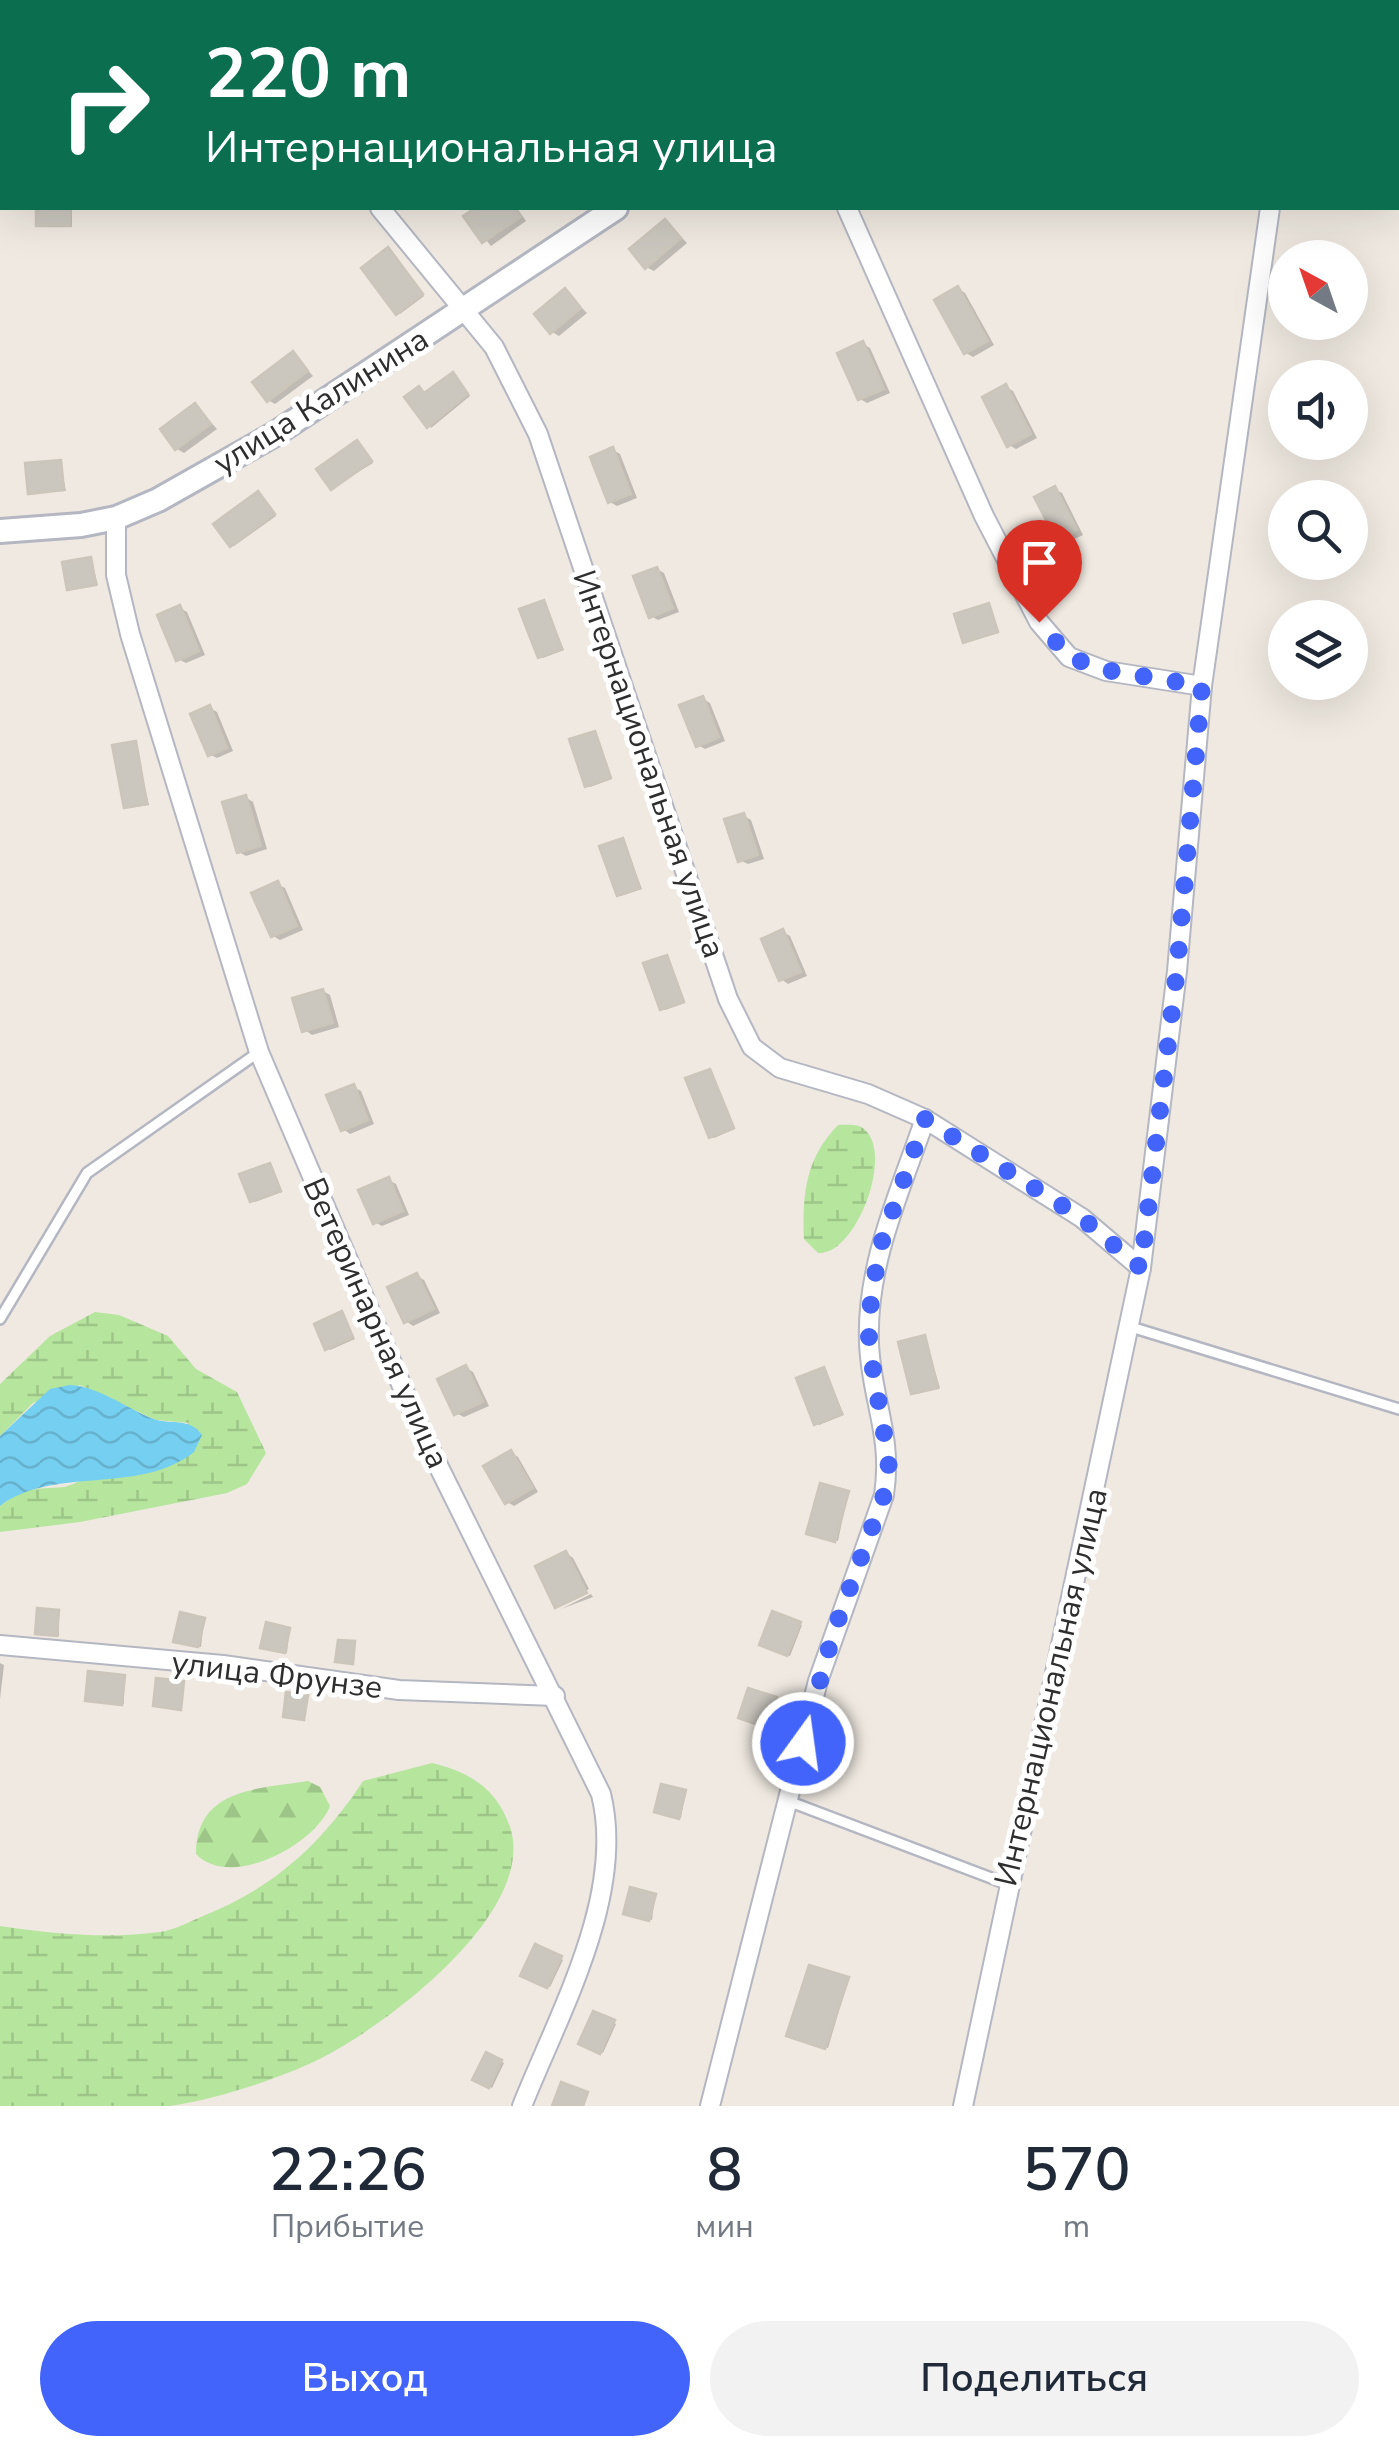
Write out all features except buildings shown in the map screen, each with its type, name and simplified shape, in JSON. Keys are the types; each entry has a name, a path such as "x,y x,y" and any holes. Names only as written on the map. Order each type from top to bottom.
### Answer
{"street":[{"name":"Интернациональная улица","path":"382,210 468,310 515,384 538,434 728,999 752,1047 780,1068 868,1094 925,1119 1082,1218 1141,1268"},
{"name":"улица Калинина","path":"0,531 116,518 158,500 275,434 468,310 613,210"},
{"path":"849,210 984,516 1039,622 1069,657 1106,670 1202,686"},
{"name":"Интернациональная улица","path":"964,2106 1007,1884 1141,1268 1177,970 1202,686 1270,210"},
{"name":"Ветеринарная улица","path":"116,518 116,575 130,634 258,1052 422,1433 601,1794 609,1827 598,1912 522,2106"},
{"path":"710,2106 818,1681 884,1495 889,1462 869,1346 869,1316 879,1250 925,1119"},
{"name":"улица Фрунзе","path":"0,1645 223,1665 400,1690 555,1696"}],"lane":[{"path":"0,1318 87,1172 258,1052"},
{"path":"1131,1327 1399,1410"},
{"path":"788,1801 1007,1884"}],"green space":[{"path":"838,1125 861,1127 871,1138 875,1156 873,1176 868,1199 846,1237 833,1249 818,1253 804,1239 805,1191 819,1150"},
{"path":"95,1312 119,1315 168,1336 196,1369 237,1392 266,1453 247,1484 227,1493 80,1522 0,1532 0,1506 17,1495 73,1484 189,1423 156,1420 80,1385 33,1403 0,1436 0,1384 50,1336"},
{"path":"432,1763 470,1777 490,1792 510,1827 512,1861 500,1897 477,1932 410,1999 373,2027 309,2064 222,2095 170,2106 0,2106 0,1926 99,1935 176,1928 252,1892 294,1862 330,1825 363,1781"},
{"path":"308,1781 320,1787 330,1806 308,1835 290,1848 249,1865 229,1867 211,1864 196,1854 199,1832 207,1815 219,1804 251,1790"}],"water":[{"path":"70,1385 101,1393 151,1418 191,1425 202,1435 194,1452 172,1465 122,1478 45,1486 0,1506 0,1436 50,1389"}],"route":[{"path":"803,1743 833,1634 872,1538 884,1495 889,1462 884,1413 872,1371 869,1316 879,1250 925,1119 1082,1218 1141,1268 1177,970 1202,686 1106,670 1069,657 1039,622"}]}
